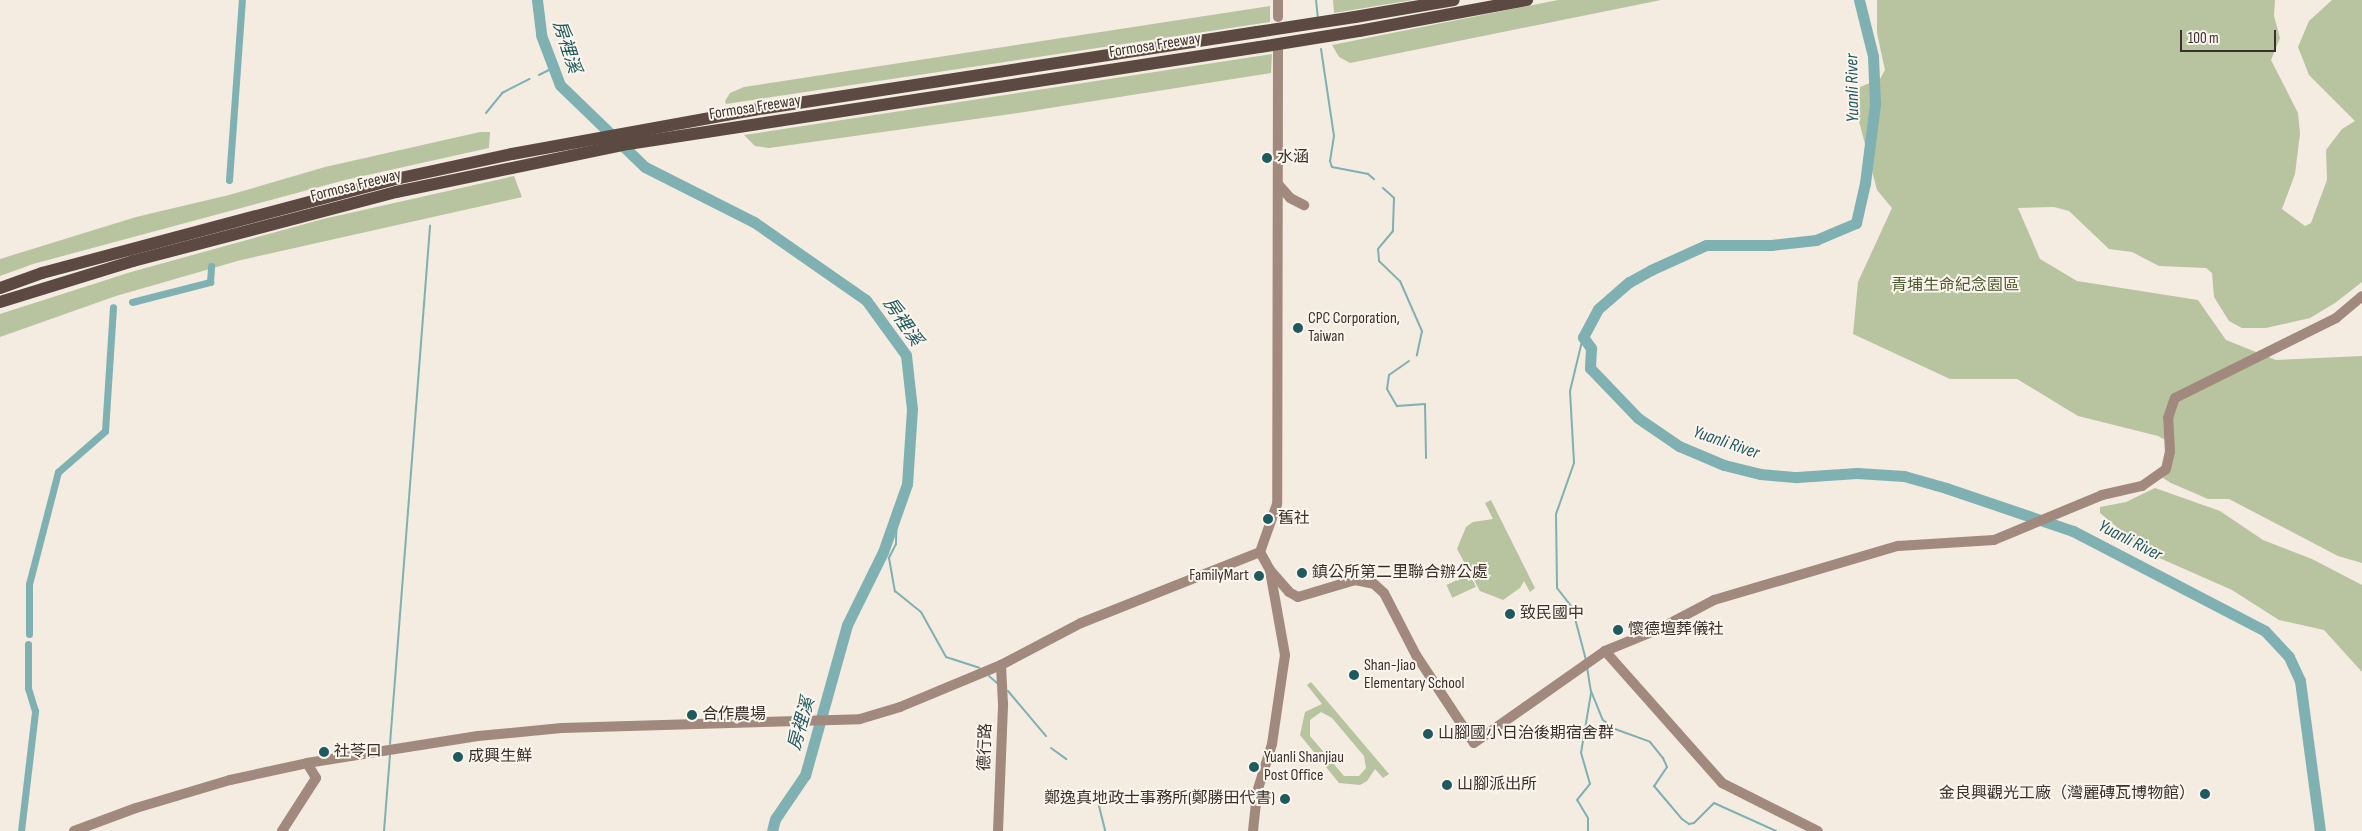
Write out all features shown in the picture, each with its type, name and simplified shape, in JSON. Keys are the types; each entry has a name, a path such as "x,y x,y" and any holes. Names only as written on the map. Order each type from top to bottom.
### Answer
{"highway":[{"name":"Formosa Freeway","path":"0,288 42,273 391,180 512,154 753,110 1454,0"},
{"name":"Formosa Freeway","path":"0,302 133,261 396,192 628,144 1260,47 1527,0"}],"main road":[{"path":"1278,0 1278,17"},
{"path":"1278,50 1277,504 1260,552 1270,570 1288,592 1298,597 1355,580 1374,584 1384,593 1416,656 1474,743 1605,651 1659,629 1714,600 1898,546 1994,540 2102,495 2142,486 2166,469 2170,452 2168,418 2171,404 2182,392 2336,318 2362,296"},
{"path":"1278,184 1290,198 1304,206"},
{"path":"74,831 181,794 307,763 478,736 562,728 860,719 900,707 1001,665 1081,623 1260,552"},
{"path":"1253,831 1257,792 1272,744 1285,655 1270,570"},
{"path":"1605,651 1722,783 1818,831"},
{"name":"德行路","path":"998,831 1003,704 1001,665"},
{"path":"282,831 316,778 307,763"}],"green space":[{"path":"1333,0 1413,0 1334,13"},
{"path":"1558,0 1661,0 1350,63 1339,57 1332,45"},
{"name":"青埔生命紀念園區","path":"1877,0 2275,0 2274,16 2280,38 2271,60 2298,113 2300,134 2295,174 2282,209 2305,226 2311,223 2327,180 2326,150 2342,129 2355,121 2309,75 2298,47 2309,21 2332,0 2362,0 2362,282 2335,303 2310,318 2266,328 2242,328 2229,321 2214,297 2212,273 2206,268 2159,266 2132,252 2109,249 2069,211 2054,207 2018,208 2040,259 2077,281 2198,300 2226,340 2276,360 2362,356 2362,563 2338,556 2229,499 2208,499 2171,483 2163,478 2172,464 2173,444 2158,436 2078,416 2017,379 1950,379 1853,334 1858,282 1892,208 1877,190 1854,102 1860,87 1880,79 1885,70 1877,33"},
{"path":"1270,6 1270,22 726,104 725,101 730,93 744,87"},
{"path":"1272,54 1271,73 1018,113 769,148 755,146 744,135"},
{"path":"480,132 490,132 489,148 345,180 33,264 0,276 0,259 136,217 229,195 325,167"},
{"path":"514,176 522,197 241,260 116,296 0,337 0,314 131,272 323,219"},
{"path":"2155,488 2220,511 2263,540 2312,559 2362,585 2362,672 2324,630 2279,620 2232,590 2148,553 2100,513 2100,507 2126,502"},
{"path":"1491,500 1535,588 1530,592 1524,581 1520,588 1503,600 1480,591 1457,549 1466,527 1473,522 1493,519 1485,503"},
{"path":"1470,574 1476,587 1452,598 1446,585"},
{"path":"1311,682 1389,774 1383,778 1375,769 1367,781 1360,785 1339,783 1300,735 1305,712 1322,704 1307,685","holes":["1321,712 1332,718 1364,756 1366,768 1359,776 1344,776 1310,736 1310,720"]}],"waterway":[{"path":"229,180 242,0"},
{"name":"房裡溪","path":"537,0 541,35 560,85 645,167 754,222 866,300 906,355 912,409 907,484 883,552 847,625 805,775 775,819 772,831"},
{"path":"1316,0 1318,19"},
{"name":"Yuanli River","path":"1859,0 1873,56 1875,104 1865,183 1856,223 1816,240 1771,245 1706,245 1651,270 1629,282 1598,309 1583,337 1591,348 1590,368 1638,418 1679,446 1724,465 1760,474 1797,477 1857,473 1904,476 1946,488 2073,531 2265,631 2289,657 2300,681 2320,831"},
{"path":"1321,49 1334,136 1330,161 1332,167 1368,174 1374,179"},
{"path":"539,75 553,68"},
{"path":"486,113 502,93 530,79"},
{"path":"1383,188 1394,198 1393,231 1378,249 1379,261 1400,281 1422,331 1417,355"},
{"path":"390,744 430,226"},
{"path":"132,302 210,282 211,266"},
{"path":"29,634 29,584 58,472 105,431 113,307"},
{"path":"1583,337 1570,391 1574,463 1556,514 1557,588 1572,607 1586,660"},
{"path":"1409,361 1389,375 1387,389 1397,406 1425,404 1426,458"},
{"path":"897,513 896,544 889,558 895,591 921,612 946,657 979,668"},
{"path":"21,831 35,711 28,688 28,644"},
{"path":"1587,667 1591,691 1603,720 1615,729 1650,742 1663,758 1667,767 1654,786 1682,819 1689,824 1694,823 1714,803 1776,831"},
{"path":"989,676 997,683"},
{"path":"1008,691 1046,736"},
{"path":"1588,831 1588,818 1577,800 1590,784 1581,753 1591,693"},
{"path":"1051,748 1066,759"},
{"path":"384,831 390,755"},
{"path":"1098,802 1105,831"}],"place":[{"name":"水涵","path":"1267,158"},
{"name":"CPC Corporation, Taiwan","path":"1298,328"},
{"name":"舊社","path":"1268,519"},
{"name":"鎮公所第二里聯合辦公處","path":"1302,573"},
{"name":"FamilyMart","path":"1259,576"},
{"name":"致民國中","path":"1510,614"},
{"name":"懷德壇葬儀社","path":"1618,630"},
{"name":"Shan-Jiao Elementary School","path":"1354,675"},
{"name":"合作農場","path":"692,715"},
{"name":"山腳國小日治後期宿舍群","path":"1428,734"},
{"name":"社苓口","path":"324,752"},
{"name":"成興生鮮","path":"458,757"},
{"name":"Yuanli Shanjiau Post Office","path":"1254,767"},
{"name":"山腳派出所","path":"1447,785"},
{"name":"金良興觀光工廠（灣麗磚瓦博物館）","path":"2205,794"},
{"name":"鄭逸真地政士事務所(鄭勝田代書)","path":"1285,799"}]}
